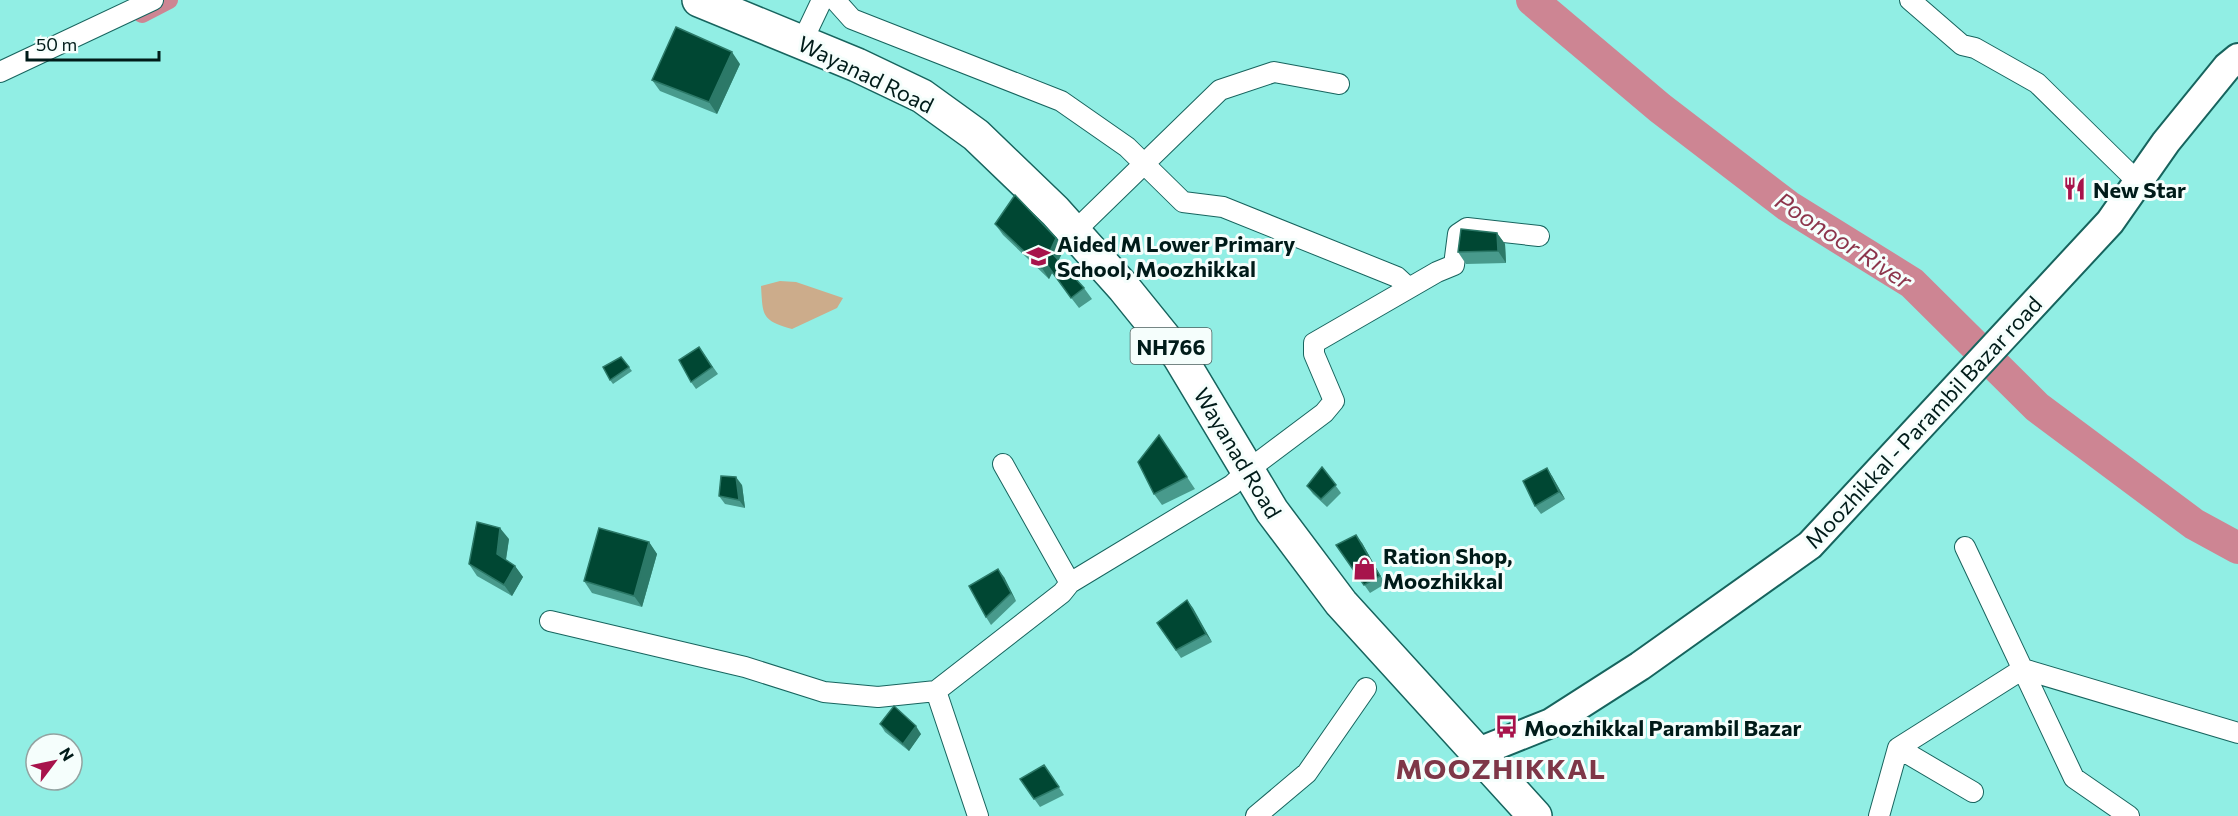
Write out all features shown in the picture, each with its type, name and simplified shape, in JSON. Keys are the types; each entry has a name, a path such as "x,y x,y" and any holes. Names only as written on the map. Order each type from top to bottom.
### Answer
{"highway":[{"name":"Wayanad Road","path":"699,0 857,64 922,96 975,135 1055,211 1124,288 1179,356 1272,511 1341,603 1535,816"}],"main road":[{"name":"Moozhikkal - Parambil Bazar road","path":"1476,753 1551,723 1640,666 1810,545 2110,222 2166,142 2238,58"}],"street":[{"path":"0,72 153,0"},
{"path":"802,42 822,0"},
{"path":"835,0 852,19 1062,101 1126,147 1183,202 1223,207 1397,278 1409,288"},
{"path":"1910,0 1962,45 1975,48 2037,83 2138,182"},
{"path":"1074,232 1146,165 1220,90 1274,72 1339,84"},
{"path":"550,621 745,667 824,692 878,697 936,691 1062,593 1070,583 1232,485 1248,470 1324,413 1334,401 1314,354 1314,343 1437,272 1454,265 1458,234 1467,228 1539,236"},
{"path":"1003,464 1070,583"},
{"path":"1965,547 2074,778 2129,816"},
{"path":"1879,816 1898,748 2023,669 2238,734"},
{"path":"1256,816 1307,773 1366,688"},
{"path":"936,691 978,816"},
{"path":"1898,748 1973,792"}],"shaded area":[{"path":"780,281 796,282 843,298 837,308 792,329 769,319 762,304 761,286"}],"building":[{"path":"676,27 732,52 709,102 652,80"},
{"path":"1015,195 1056,238 1050,251 1084,288 1071,298 1045,262 1042,268 995,224"},
{"path":"1461,229 1497,233 1498,251 1458,252"},
{"path":"699,347 712,367 691,382 679,360"},
{"path":"621,357 629,367 610,380 603,367"},
{"path":"1159,435 1187,477 1154,494 1138,462"},
{"path":"1322,467 1336,485 1321,499 1307,486"},
{"path":"1547,468 1559,492 1535,506 1523,481"},
{"path":"721,476 736,477 739,500 719,496"},
{"path":"477,522 500,528 497,554 515,566 504,585 469,564"},
{"path":"599,528 649,542 634,596 584,581"},
{"name":"Ration Shop, Moozhikkal","path":"1356,535 1380,576 1364,585 1336,545"},
{"path":"998,569 1011,593 986,617 969,586"},
{"path":"1187,600 1206,634 1176,650 1157,623"},
{"path":"894,706 916,726 903,744 880,724"},
{"path":"1044,765 1059,787 1034,799 1020,779"}],"waterway":[{"path":"142,14 169,0"},
{"name":"Poonoor River","path":"1532,0 1660,108 1788,206 1912,283 2037,407 2194,524 2238,548"}],"place":[{"name":"New Star","path":"2075,189"},
{"name":"Aided M Lower Primary School, Moozhikkal","path":"1039,256"},
{"name":"Ration Shop, Moozhikkal","path":"1365,568"},
{"name":"Moozhikkal Parambil Bazar","path":"1506,727"}],"district":[{"name":"MOOZHIKKAL","path":"1501,768"}]}
